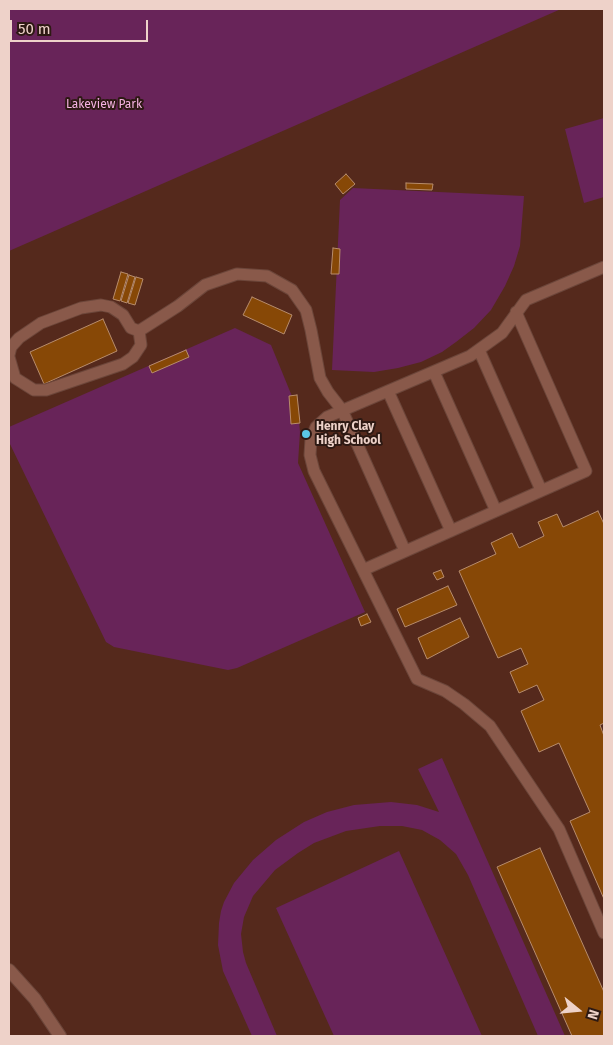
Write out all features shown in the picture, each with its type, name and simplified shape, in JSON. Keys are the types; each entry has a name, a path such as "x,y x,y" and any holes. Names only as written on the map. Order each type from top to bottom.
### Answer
{"street":[{"path":"9,970 35,999 60,1036"}],"lane":[{"path":"604,266 526,300 502,333 470,356 327,416 316,427 311,439 310,455 314,471 418,679 445,691 490,726 558,829 604,933"},
{"path":"138,331 178,306 205,285 237,274 267,276 292,290 306,310 320,378 342,410 405,551"},
{"path":"101,305 111,307 123,315 131,328 138,331 141,345 133,356 122,364 46,390 34,390 16,378 9,356 11,347 19,338 41,323 81,308 101,305"},
{"path":"363,570 586,471 516,312"},
{"path":"479,350 541,490"},
{"path":"434,372 496,511"},
{"path":"388,391 451,531"}],"green space":[{"name":"Lakeview Park","path":"9,9 561,9 9,251"},
{"path":"604,118 604,197 584,203 565,129"},
{"path":"353,188 524,196 520,246 505,286 491,310 474,328 456,342 442,352 421,362 374,372 332,370 340,200"},
{"path":"235,328 271,345 298,411 300,432 298,463 365,612 237,668 228,670 114,647 106,642 9,442 9,427"},
{"path":"442,758 565,1036 538,1036 468,875 456,854 440,840 422,830 402,826 380,826 346,831 314,843 275,870 253,896 244,917 241,934 243,952 277,1036 252,1036 223,971 218,945 221,911 234,883 253,860 276,840 304,822 327,812 354,805 391,802 417,805 439,812 418,769"},
{"path":"399,851 482,1036 334,1036 276,908"}],"building":[{"path":"346,174 355,184 343,194 335,184"},
{"path":"406,183 433,184 432,190 406,189"},
{"path":"333,248 340,249 339,274 331,274"},
{"path":"121,272 128,274 120,301 113,299"},
{"path":"129,275 135,277 127,303 121,301"},
{"path":"136,277 143,279 135,305 128,303"},
{"path":"252,297 292,315 284,334 243,315"},
{"path":"103,319 117,351 44,384 30,352"},
{"path":"186,350 189,357 152,373 149,366"},
{"path":"297,395 300,423 291,424 289,396"},
{"path":"598,511 604,524 604,723 600,725 604,736 604,899 570,821 590,812 559,743 539,752 521,711 544,700 537,685 519,693 510,672 528,664 521,648 498,658 459,571 496,554 491,543 512,533 519,548 544,536 538,522 557,514 563,527"},
{"path":"441,570 444,577 437,580 433,573"},
{"path":"448,586 457,605 405,627 397,609"},
{"path":"367,614 371,622 361,626 358,618"},
{"path":"460,618 469,637 427,659 418,638"},
{"path":"540,848 604,992 604,1036 572,1036 497,867"}],"place":[{"name":"Henry Clay High School","path":"306,434"}]}
